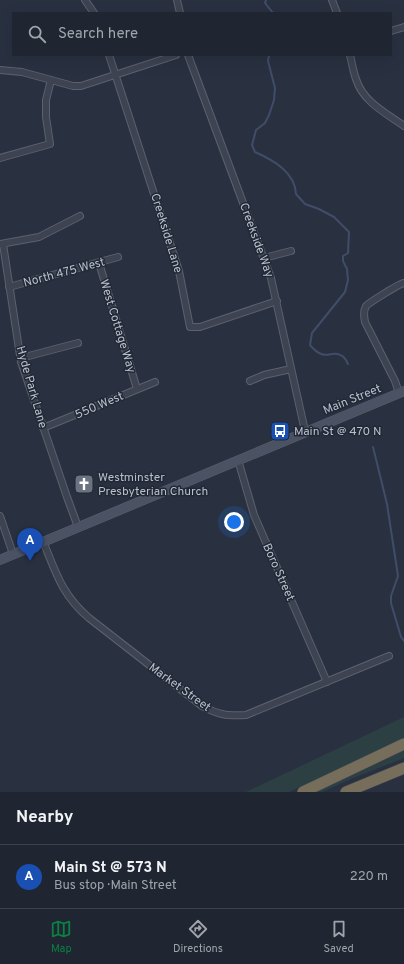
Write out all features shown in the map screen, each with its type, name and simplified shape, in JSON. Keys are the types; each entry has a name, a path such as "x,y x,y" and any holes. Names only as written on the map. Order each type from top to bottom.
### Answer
{"highway":[{"path":"304,792 404,744"},
{"path":"346,792 404,768"}],"main road":[{"name":"Main Street","path":"0,560 401,392"}],"street":[{"path":"85,0 93,12"},
{"path":"177,0 180,12"},
{"path":"332,0 337,12"},
{"path":"392,31 404,27"},
{"name":"Creekside Lane","path":"109,56 179,271 190,326 200,327 276,301"},
{"path":"0,70 22,72 73,86 80,86 173,56"},
{"name":"Creekside Way","path":"188,56 271,278 305,431"},
{"path":"350,56 356,80 371,103 404,126"},
{"path":"0,158 50,144 46,117 46,100 51,80"},
{"path":"1,244 39,237 80,216"},
{"name":"Hyde Park Lane","path":"1,244 21,358 66,497 78,527"},
{"path":"264,258 291,250"},
{"name":"North 475 West","path":"9,287 118,257"},
{"name":"West Cottage Way","path":"99,263 137,389"},
{"path":"401,392 365,322 364,314 366,306 398,285 404,283"},
{"path":"21,358 78,342"},
{"path":"250,381 264,375 291,369"},
{"name":"550 West","path":"44,428 155,382"},
{"name":"Boro Street","path":"238,460 254,515 327,682"},
{"path":"0,516 13,554"},
{"name":"Market Street","path":"43,542 63,588 75,606 196,701 218,714 232,716 246,715 389,656"}],"green space":[{"path":"404,717 404,738 289,792 246,792"},
{"path":"404,751 404,758 322,792 316,792"}],"waterway":[{"path":"266,0 265,3 272,12"},
{"path":"269,56 268,61 275,88 274,100 265,123 256,130 252,145 255,152 276,163 287,173 292,179 296,194 305,204 334,217 349,232 348,253 343,256 343,261 347,269 348,280 345,292 312,333 310,345 320,354 338,354 344,357 348,364"},
{"path":"373,447 387,504 398,576 391,596 391,603 401,637 404,641"}],"place":[{"name":"Main St @ 470 N","path":"280,431"},
{"name":"Westminster Presbyterian Church","path":"84,484"},
{"name":"Main St @ 573 N","path":"30,561"}]}
